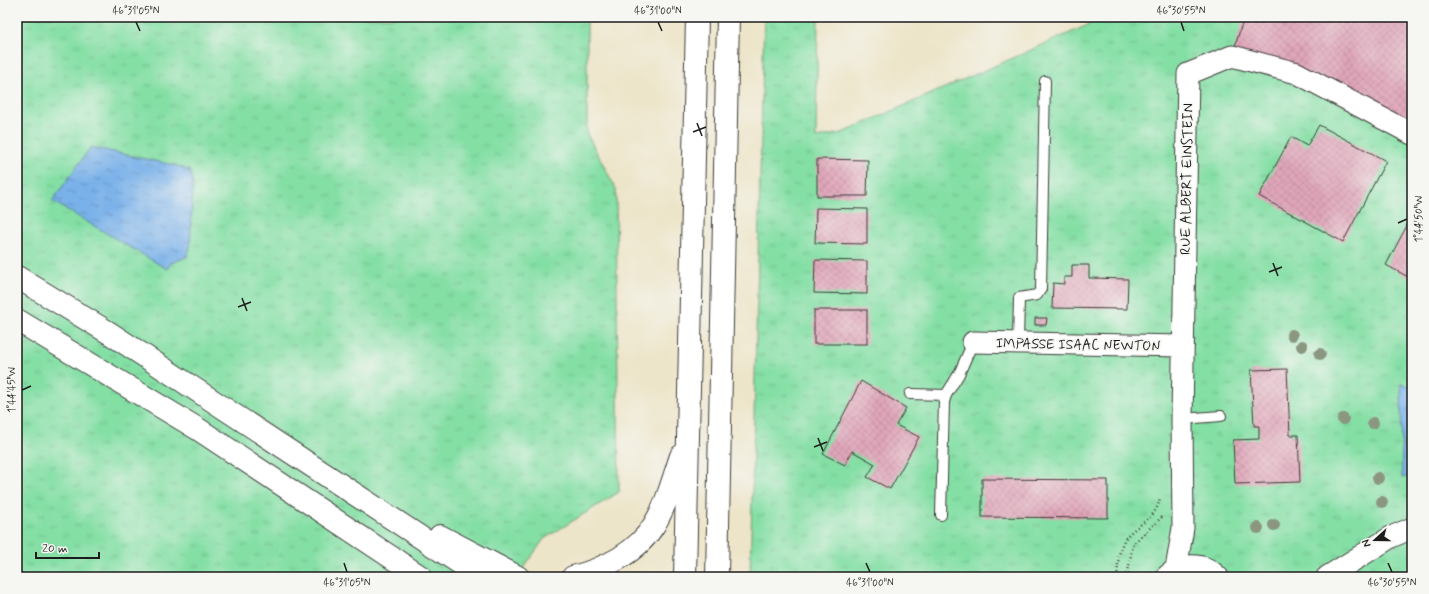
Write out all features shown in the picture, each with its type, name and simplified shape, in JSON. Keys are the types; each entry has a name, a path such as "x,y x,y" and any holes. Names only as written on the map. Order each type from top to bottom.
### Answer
{"highway":[{"path":"685,577 697,17"},
{"path":"717,577 728,17"},
{"path":"17,277 117,338 481,577"},
{"path":"17,320 198,429 421,577"},
{"path":"573,577 612,563 630,551 654,526 662,510 688,438"},
{"path":"358,496 483,557 502,570 518,577"}],"street":[{"name":"RUE ALBERT EINSTEIN","path":"1171,573 1183,528 1182,419 1188,74 1232,56 1297,73 1412,134"},
{"name":"IMPASSE ISAAC NEWTON","path":"973,342 1183,346"},
{"name":"RUE ALBERT EINSTEIN","path":"1183,528 1210,572"},
{"path":"1327,577 1391,537 1412,528"},
{"path":"1171,573 1186,566 1210,572"}],"lane":[{"path":"1018,342 1019,298 1037,295 1041,289 1045,81"},
{"path":"941,515 944,402 946,395 959,374 973,342"},
{"path":"910,394 946,395"},
{"path":"1182,419 1221,416"}],"green space":[{"path":"17,17 587,17 587,134 616,189 619,492 544,539 517,577 17,577"},
{"path":"764,17 818,17 816,138 842,133 1106,17 1412,17 1412,577 750,577"}],"water":[{"path":"91,147 178,166 190,171 193,183 190,248 187,257 171,263 167,269 52,201"},
{"path":"1401,383 1412,389 1412,475 1402,478"}],"building":[{"path":"1244,17 1412,17 1412,134 1232,56"},
{"path":"1319,125 1386,161 1343,242 1259,196 1291,137 1307,146"},
{"path":"817,159 868,160 867,196 817,196"},
{"path":"816,208 867,209 867,244 815,243"},
{"path":"1412,216 1412,279 1386,265"},
{"path":"815,260 867,261 867,294 814,293"},
{"path":"1072,265 1089,265 1089,278 1128,279 1127,309 1052,308 1053,283 1064,284 1064,277 1072,277"},
{"path":"814,310 867,310 867,344 814,344"},
{"path":"1035,318 1047,318 1046,325 1035,325"},
{"path":"1287,369 1290,435 1298,435 1300,482 1235,484 1233,440 1259,439 1259,426 1254,426 1251,370"},
{"path":"861,381 906,408 896,425 919,437 890,489 867,477 875,464 852,451 845,465 823,454"},
{"path":"982,479 1108,480 1108,518 982,517"}]}
